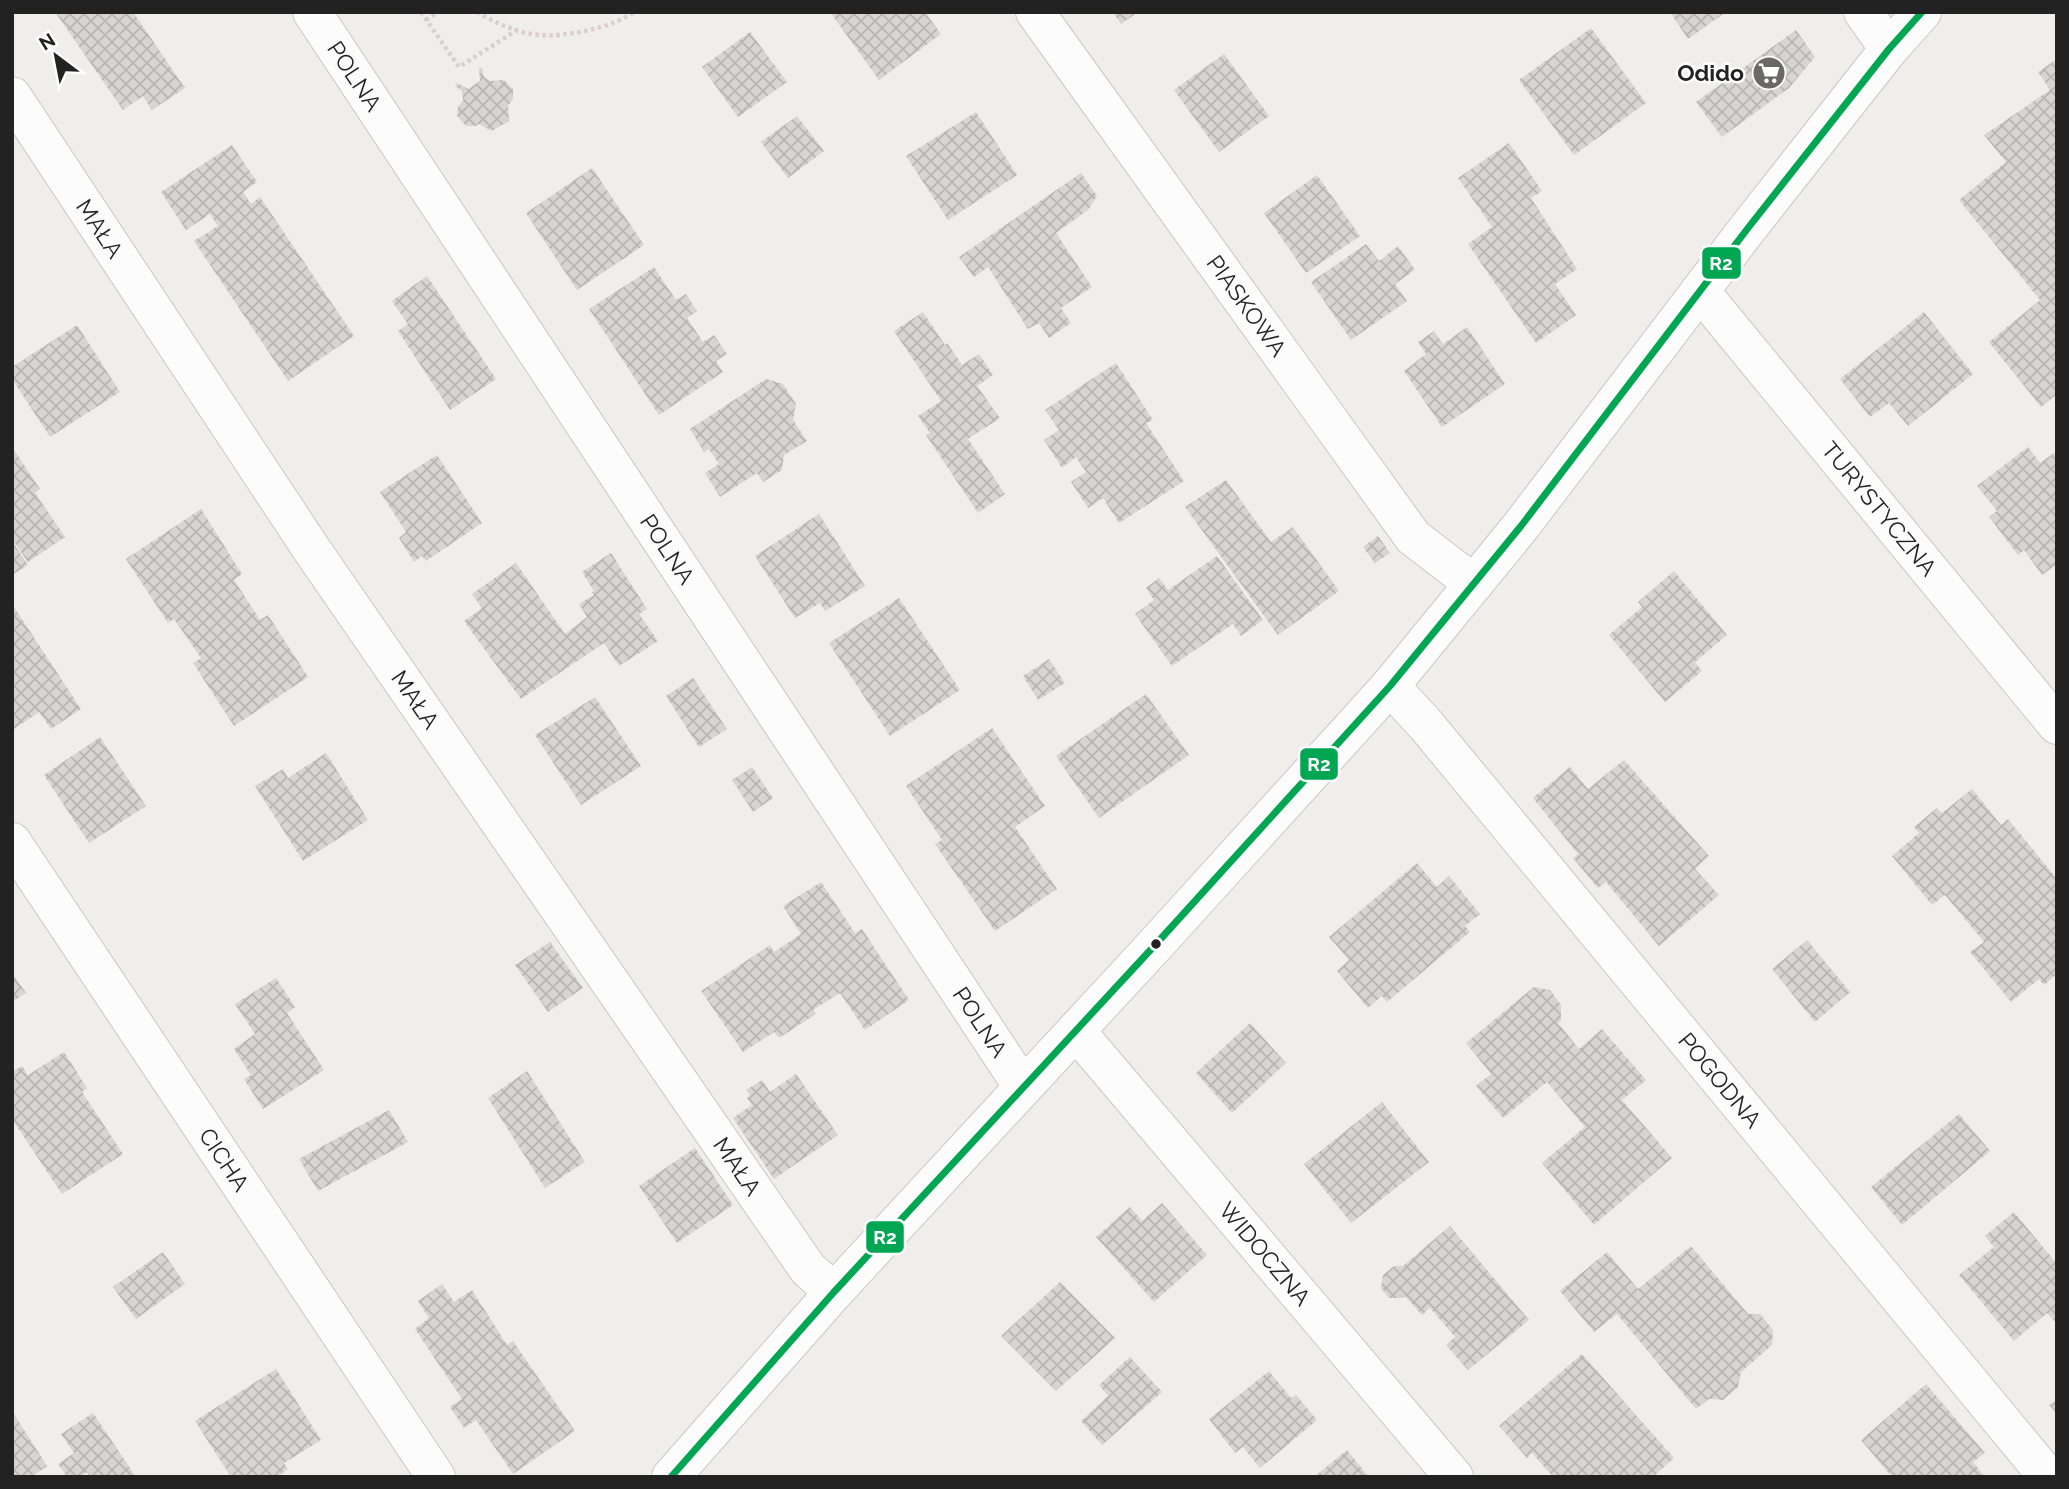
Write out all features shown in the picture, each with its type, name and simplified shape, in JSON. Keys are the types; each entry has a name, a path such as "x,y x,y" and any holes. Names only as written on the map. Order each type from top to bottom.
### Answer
{"street":[{"name":"POLNA","path":"313,12 1023,1087"},
{"name":"PIASKOWA","path":"1035,12 1413,537 1474,584"},
{"path":"1863,12 1889,50"},
{"path":"670,1477 834,1292 1390,686 1474,584 1700,291 1889,50 1922,12"},
{"name":"MAŁA","path":"12,96 312,550 808,1269 834,1292"},
{"name":"TURYSTYCZNA","path":"1700,291 2057,725"},
{"name":"POGODNA","path":"1390,686 1435,736 2049,1477"},
{"name":"CICHA","path":"12,842 436,1477"},
{"name":"WIDOCZNA","path":"1076,1031 1454,1477"}],"path":[{"path":"421,12 459,67 518,29"},
{"path":"426,20 438,12"},
{"path":"477,12 499,25 539,35 588,31 634,12"}],"building":[{"path":"55,12 133,12 185,88 152,110 143,96 123,110"},
{"path":"830,12 925,12 941,34 879,80"},
{"path":"1113,12 1138,12 1121,24"},
{"path":"1670,12 1726,12 1688,39"},
{"path":"1591,28 1646,103 1574,155 1519,80"},
{"name":"Odido","path":"1796,30 1815,57 1789,88 1722,137 1696,102"},
{"path":"750,32 787,82 738,117 702,67"},
{"path":"1224,54 1269,116 1219,152 1174,90"},
{"path":"2057,59 2057,394 2041,407 1989,342 2040,300 1959,200 2006,162 1984,135 2050,90 2038,72"},
{"path":"479,68 482,68 484,77 491,81 504,80 513,89 513,99 508,106 509,121 492,131 479,124 466,126 457,116 458,107 463,100 462,91 455,86 457,83 468,89 480,81"},
{"path":"976,112 1017,175 948,220 906,156"},
{"path":"797,116 824,151 788,178 761,142"},
{"path":"1509,143 1542,191 1531,198 1577,269 1555,284 1576,315 1536,343 1468,244 1492,227 1458,178"},
{"path":"232,145 257,182 243,192 251,204 260,197 354,336 288,381 194,241 218,226 210,214 186,230 161,192"},
{"path":"592,168 644,245 577,290 526,213"},
{"path":"1081,173 1097,196 1088,210 1056,233 1092,287 1061,308 1071,323 1049,338 1039,323 1028,329 988,267 974,277 959,257"},
{"path":"1317,175 1360,236 1306,273 1264,213"},
{"path":"1366,244 1379,261 1398,246 1415,270 1395,284 1407,301 1351,340 1311,282"},
{"path":"654,267 676,300 686,294 697,311 687,318 703,342 714,335 727,354 716,361 723,372 659,415 589,309"},
{"path":"427,276 496,379 450,410 398,331 408,324 392,301"},
{"path":"923,312 962,365 979,354 993,375 977,386 1000,418 968,439 1005,494 978,513 926,435 930,433 918,416 941,401 894,331"},
{"path":"1924,312 1973,374 1908,426 1889,403 1870,417 1840,379"},
{"path":"77,325 120,392 50,437 12,379 12,367"},
{"path":"1467,327 1505,384 1442,427 1404,371 1426,354 1418,342 1434,331 1443,344"},
{"path":"1116,363 1153,420 1146,423 1184,481 1119,523 1103,498 1088,508 1071,482 1086,472 1076,457 1062,468 1044,440 1059,430 1045,410"},
{"path":"766,379 783,384 796,404 793,420 807,441 784,455 782,470 763,482 757,473 720,497 705,473 719,464 709,449 704,452 690,429"},
{"path":"12,447 40,489 35,493 65,537 28,562 12,539"},
{"path":"2028,447 2040,463 2057,451 2057,564 2042,575 2024,550 2018,555 1989,517 1997,511 1977,486"},
{"path":"437,455 482,523 426,561 422,556 414,562 399,538 406,532 380,492"},
{"path":"1226,480 1271,542 1293,527 1339,591 1278,635 1185,507"},
{"path":"201,509 242,574 234,580 260,620 268,615 308,677 234,726 193,663 201,658 174,619 168,623 126,559"},
{"path":"819,514 865,586 825,611 820,603 795,618 755,556"},
{"path":"1378,536 1390,553 1375,563 1363,547"},
{"path":"12,541 28,565 12,575"},
{"path":"611,553 647,609 639,614 658,641 619,666 604,643 521,699 464,621 482,608 472,594 516,563 565,634 587,617 579,604 594,595 582,572"},
{"path":"1217,556 1263,620 1241,636 1233,624 1172,666 1135,614 1154,600 1146,588 1159,578 1168,590"},
{"path":"1674,571 1727,635 1695,662 1702,671 1665,702 1609,635 1642,607 1638,602"},
{"path":"899,598 960,690 890,736 829,643"},
{"path":"12,604 81,709 51,729 39,712 14,729 12,727"},
{"path":"1049,659 1065,683 1038,700 1023,676"},
{"path":"693,678 727,729 699,747 666,696"},
{"path":"1146,694 1189,755 1099,818 1056,756"},
{"path":"595,697 641,766 581,805 535,735"},
{"path":"992,728 1045,806 1015,827 1057,889 995,931 935,844 942,840 906,786"},
{"path":"100,737 146,806 89,843 44,775"},
{"path":"326,753 368,820 303,861 255,786 283,769 288,778"},
{"path":"1624,760 1709,856 1695,869 1719,895 1659,946 1606,882 1598,888 1573,858 1578,854 1533,798 1570,767 1588,789"},
{"path":"752,767 773,798 753,812 732,780"},
{"path":"1972,789 2001,825 2008,819 2057,879 2057,974 2044,985 2039,979 2011,1002 1970,952 1984,942 1945,895 1932,905 1892,856 1919,833 1914,827 1937,808 1942,813"},
{"path":"1417,863 1437,887 1449,876 1480,914 1465,926 1470,932 1387,1002 1382,996 1368,1008 1337,971 1349,960 1329,937"},
{"path":"821,882 855,933 862,929 909,1000 865,1030 840,993 813,1010 816,1014 779,1038 774,1032 743,1052 701,991 770,945 774,952 801,934 783,906"},
{"path":"1807,940 1850,992 1815,1022 1772,969"},
{"path":"550,942 583,988 548,1012 515,965"},
{"path":"12,973 26,993 12,1002"},
{"path":"276,978 295,1007 287,1013 324,1070 263,1109 244,1079 251,1075 234,1049 255,1034 235,1004"},
{"path":"1534,987 1550,990 1561,1005 1561,1021 1558,1023 1579,1049 1602,1029 1646,1080 1622,1100 1672,1158 1594,1225 1542,1163 1585,1127 1547,1082 1503,1118 1476,1086 1491,1074 1466,1043"},
{"path":"1250,1023 1286,1063 1232,1113 1196,1073"},
{"path":"64,1052 87,1088 82,1092 123,1154 62,1194 12,1119 12,1072 22,1066 28,1075"},
{"path":"527,1071 585,1162 545,1188 488,1098"},
{"path":"796,1074 838,1135 774,1179 733,1118 752,1105 746,1090 762,1080 770,1092"},
{"path":"1382,1102 1429,1162 1351,1223 1304,1164"},
{"path":"389,1110 408,1142 318,1191 299,1159"},
{"path":"1959,1114 1990,1151 1902,1225 1871,1187"},
{"path":"695,1148 733,1205 677,1243 639,1186"},
{"path":"1162,1203 1207,1255 1154,1302 1096,1237 1130,1207 1142,1221"},
{"path":"2014,1212 2057,1264 2057,1324 2047,1313 2014,1341 1959,1275 1994,1247 1985,1236"},
{"path":"1450,1226 1529,1320 1468,1370 1446,1345 1455,1337 1430,1308 1422,1315 1405,1296 1389,1298 1381,1288 1383,1275 1394,1266 1403,1266"},
{"path":"1691,1246 1748,1314 1760,1314 1773,1330 1772,1345 1741,1372 1738,1387 1723,1400 1709,1399 1696,1409 1617,1314 1594,1332 1560,1291 1607,1252 1638,1289"},
{"path":"163,1252 185,1284 136,1319 113,1287"},
{"path":"1060,1282 1115,1338 1056,1391 1001,1336"},
{"path":"442,1284 454,1302 472,1290 507,1345 513,1341 575,1431 513,1474 476,1420 464,1428 450,1407 462,1399 415,1329 429,1318 418,1301"},
{"path":"1582,1354 1674,1458 1653,1477 1553,1477 1532,1453 1527,1458 1499,1426"},
{"path":"1130,1357 1162,1392 1102,1445 1081,1421 1108,1396 1099,1385"},
{"path":"276,1369 321,1440 284,1463 288,1469 277,1477 231,1477 195,1421"},
{"path":"1269,1371 1291,1398 1296,1395 1317,1420 1260,1468 1243,1447 1235,1453 1209,1419"},
{"path":"1926,1384 1985,1453 1973,1462 1985,1477 1892,1477 1861,1440"},
{"path":"2057,1399 2057,1414 2049,1405"},
{"path":"12,1411 47,1466 31,1477 12,1477"},
{"path":"93,1413 136,1477 90,1477 87,1472 80,1477 67,1477 58,1464 74,1453 61,1434"},
{"path":"1347,1450 1369,1477 1314,1477"}],"transit line":[{"name":"R2","path":"671,1477 834,1292 1390,686 1521,526 1748,228 1889,49 1922,12"}],"place":[{"name":"Odido","path":"1769,73"}]}
